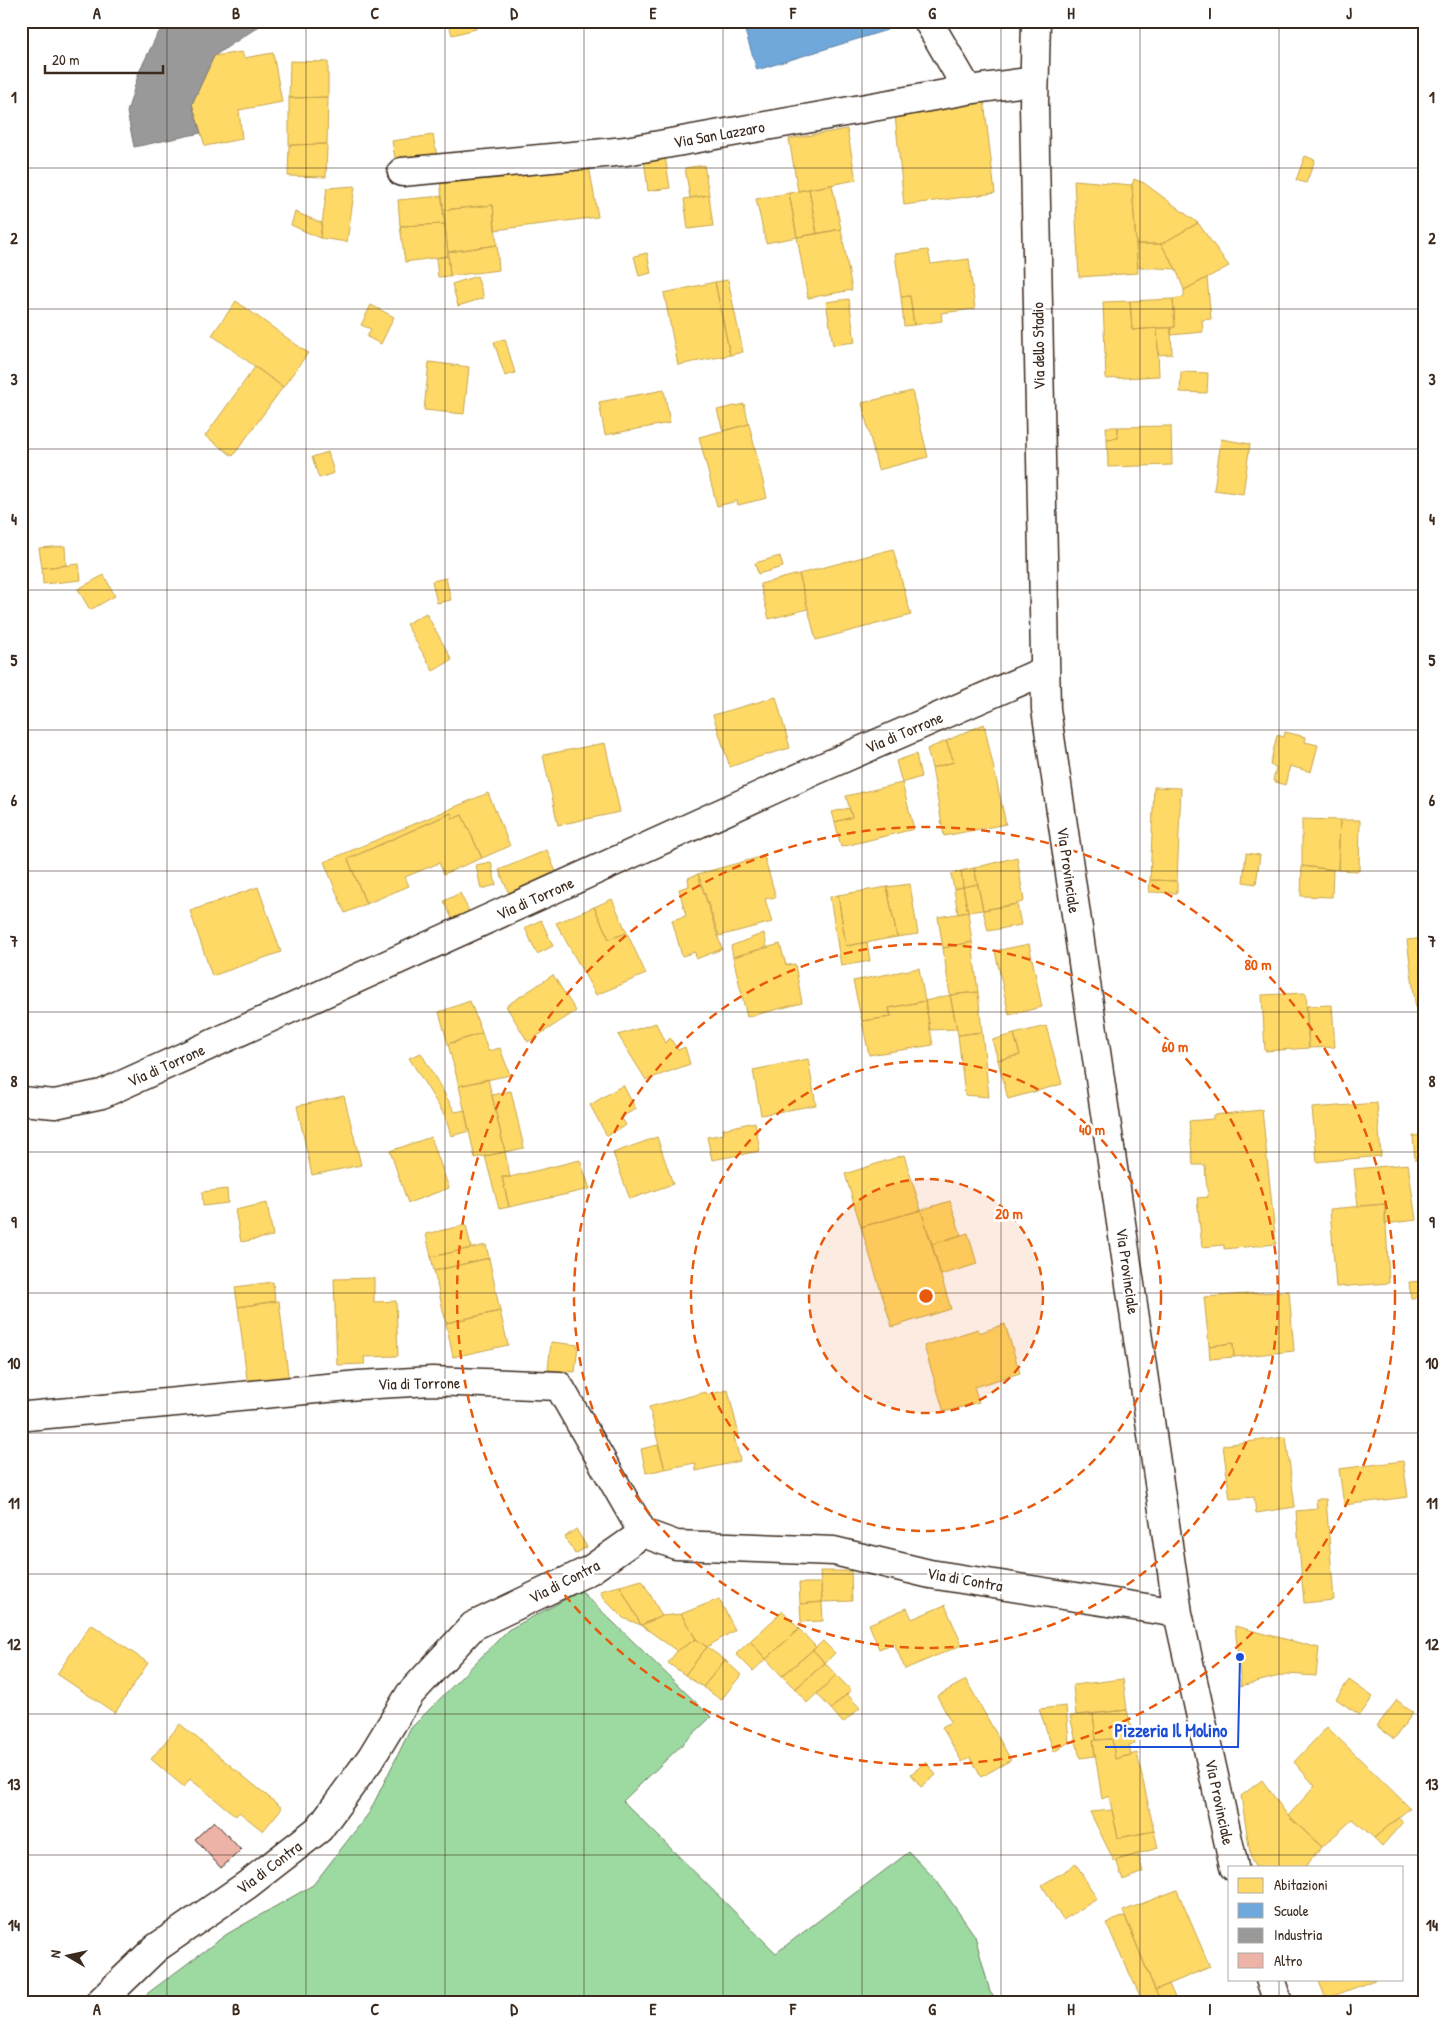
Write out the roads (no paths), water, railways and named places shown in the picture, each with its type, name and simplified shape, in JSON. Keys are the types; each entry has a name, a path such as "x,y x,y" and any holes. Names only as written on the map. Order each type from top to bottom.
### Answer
{"street":[{"path":"928,21 968,90"},
{"name":"Via dello Stadio","path":"1036,21 1034,81 1044,671"},
{"name":"Via San Lazzaro","path":"402,172 626,151 968,90 1034,81"},
{"name":"Via di Torrone","path":"21,1101 55,1104 102,1094 814,771 1044,671"},
{"name":"Via Provinciale","path":"1044,671 1046,709 1178,1613 1234,1866"},
{"name":"Via di Torrone","path":"21,1415 27,1416 368,1384 432,1381 559,1386 643,1533"},
{"name":"Via di Contra","path":"100,2002 156,1948 247,1885 319,1829 371,1758 410,1694 473,1626 590,1570 643,1533 676,1545 834,1551 930,1574 1178,1613"},
{"path":"1270,1980 1278,2002"}],"place":[{"name":"Pizzeria Il Molino","path":"1240,1657"}]}
